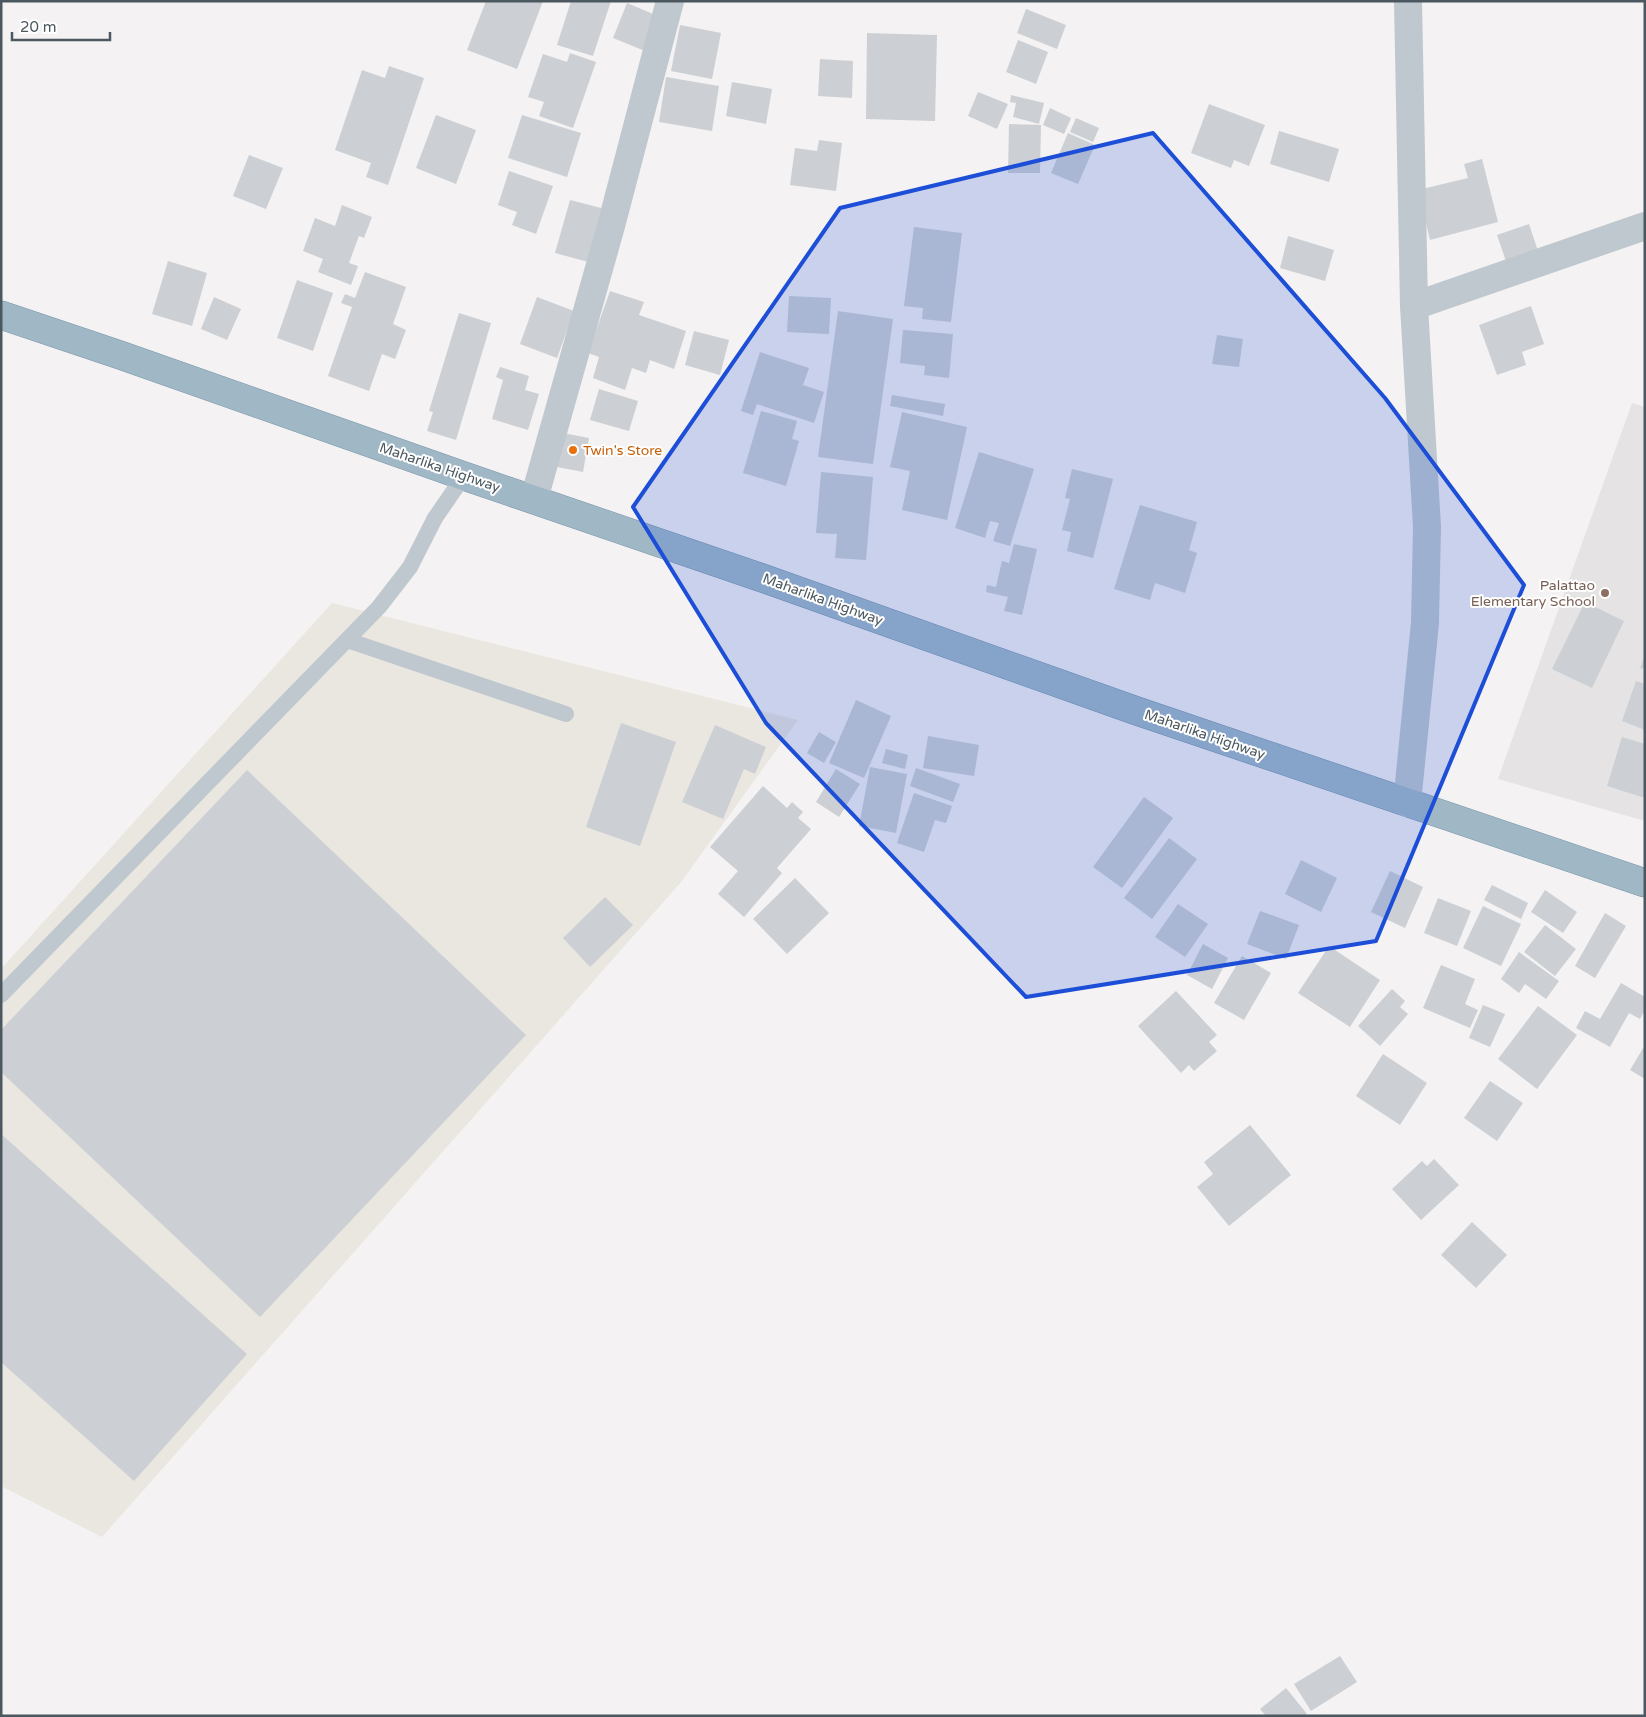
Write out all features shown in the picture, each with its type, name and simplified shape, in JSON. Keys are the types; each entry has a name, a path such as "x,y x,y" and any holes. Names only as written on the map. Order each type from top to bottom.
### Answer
{"highway":[{"name":"Maharlika Highway","path":"1,315 534,499 1124,707 1645,883"}],"street":[{"path":"534,499 628,162 670,1"},
{"path":"1407,803 1425,623 1427,526 1414,306 1408,1"},
{"path":"1414,306 1645,226"}],"lane":[{"path":"1,995 379,607 410,567 435,518 464,476"},
{"path":"347,640 566,714"}],"highlighted area":[{"path":"1153,133 1385,398 1524,585 1376,941 1026,997 766,723 633,507 840,208"}],"shaded area":[{"name":"Palattao Elementary School","path":"1632,403 1645,407 1645,821 1498,779"},
{"path":"332,603 798,720 681,882 102,1537 1,1486 1,969"}],"building":[{"path":"486,1 543,1 517,69 467,50"},
{"path":"571,1 611,1 593,56 557,45"},
{"path":"627,3 658,16 645,51 613,38"},
{"path":"1026,9 1066,25 1057,49 1017,33"},
{"path":"680,25 721,33 712,79 671,71"},
{"path":"867,33 937,35 935,121 866,119"},
{"path":"1018,40 1048,52 1036,84 1006,72"},
{"path":"570,53 596,62 573,128 539,116 544,102 528,97 543,54 567,62"},
{"path":"820,59 853,61 852,98 818,96"},
{"path":"389,66 424,78 388,185 366,177 371,163 335,150 362,70 385,78"},
{"path":"666,77 719,86 712,131 659,122"},
{"path":"732,82 772,89 766,124 726,116"},
{"path":"978,92 1008,104 997,129 968,116"},
{"path":"1011,95 1044,103 1039,124 1013,117 1016,103 1010,102"},
{"path":"1209,104 1265,125 1249,166 1234,160 1231,168 1191,153"},
{"path":"1050,108 1071,118 1064,134 1043,125"},
{"path":"436,115 476,130 456,184 416,168"},
{"path":"522,115 581,133 567,177 508,158"},
{"path":"1076,118 1099,128 1093,142 1070,132"},
{"path":"1009,124 1041,125 1040,173 1008,173"},
{"path":"1279,131 1339,149 1329,182 1270,164"},
{"path":"1068,133 1095,145 1078,184 1051,173"},
{"path":"819,140 842,143 836,191 790,185 795,148 817,151"},
{"path":"249,155 283,168 266,209 233,196"},
{"path":"1482,159 1498,222 1430,240 1418,190 1468,178 1464,164"},
{"path":"509,171 553,186 536,234 512,225 517,212 498,205"},
{"path":"570,200 605,209 592,263 555,253"},
{"path":"342,205 372,217 364,238 359,236 349,263 358,266 351,285 318,272 323,259 303,251 315,218 335,226"},
{"path":"1529,224 1540,257 1508,267 1497,235"},
{"path":"914,227 962,233 951,322 922,319 923,308 904,306"},
{"path":"1288,236 1334,250 1325,281 1280,268"},
{"path":"168,261 207,273 192,326 152,314"},
{"path":"365,272 406,287 393,324 406,330 395,359 382,354 369,391 328,376 352,307 341,303 345,294 355,298"},
{"path":"297,280 333,293 313,351 277,338"},
{"path":"610,291 644,302 639,315 686,331 674,369 650,360 646,373 632,368 625,390 593,378 599,357 588,353"},
{"path":"789,296 831,298 829,334 787,332"},
{"path":"214,297 241,309 227,340 201,329"},
{"path":"537,297 574,311 557,358 520,344"},
{"path":"1531,306 1544,344 1522,352 1526,365 1497,375 1479,325"},
{"path":"838,311 893,319 873,464 818,457"},
{"path":"459,313 491,323 456,440 427,431 433,412 429,411"},
{"path":"903,330 953,334 949,378 924,375 925,366 900,363"},
{"path":"694,331 729,340 720,375 685,365"},
{"path":"1217,335 1243,339 1239,367 1212,364"},
{"path":"760,352 809,368 803,385 824,392 814,423 757,404 753,415 741,411"},
{"path":"500,367 529,376 525,390 539,394 528,430 492,419 503,380 496,377"},
{"path":"599,389 638,401 629,431 590,420"},
{"path":"892,395 945,404 943,416 890,406"},
{"path":"761,411 797,421 792,439 799,441 786,486 743,473"},
{"path":"902,412 967,427 947,520 902,510 910,471 890,467"},
{"path":"563,433 589,438 583,472 557,467"},
{"path":"979,452 1034,469 1010,546 993,541 999,523 990,521 985,538 955,528"},
{"path":"1072,469 1113,479 1093,558 1067,551 1071,532 1062,530 1070,499 1065,498"},
{"path":"821,472 873,477 866,560 835,558 837,534 816,533"},
{"path":"1140,505 1197,522 1189,550 1197,553 1185,593 1155,583 1150,600 1114,589"},
{"path":"1014,544 1037,549 1022,615 1004,611 1008,597 986,592 987,585 996,587 1002,561 1009,563"},
{"path":"1585,602 1624,621 1592,688 1552,669"},
{"path":"1645,655 1645,669 1640,668"},
{"path":"1636,681 1645,684 1645,730 1622,721"},
{"path":"856,700 891,716 864,778 829,763"},
{"path":"621,723 676,742 640,846 586,827"},
{"path":"715,725 766,747 755,774 744,769 723,819 682,802"},
{"path":"819,732 836,742 824,763 807,753"},
{"path":"928,736 979,745 974,776 923,768"},
{"path":"1622,737 1645,744 1645,798 1607,786"},
{"path":"886,749 908,755 905,769 882,763"},
{"path":"870,767 907,774 896,833 859,826"},
{"path":"916,768 960,784 953,802 910,786"},
{"path":"836,769 860,784 839,817 816,802"},
{"path":"247,770 526,1035 260,1317 1,1072 1,1030"},
{"path":"763,786 787,808 792,802 803,812 798,818 811,829 777,868 782,873 744,917 718,894 738,871 710,847"},
{"path":"914,793 952,806 946,823 935,820 924,852 897,843"},
{"path":"1144,797 1173,818 1122,888 1093,867"},
{"path":"1169,838 1197,859 1152,919 1124,898"},
{"path":"1301,860 1337,878 1321,912 1285,894"},
{"path":"1390,871 1423,887 1405,928 1371,912"},
{"path":"795,878 829,913 787,954 753,919"},
{"path":"1492,885 1528,903 1521,919 1484,900"},
{"path":"1545,890 1577,912 1563,933 1531,912"},
{"path":"605,897 633,925 590,967 563,938"},
{"path":"1438,898 1471,911 1457,946 1424,933"},
{"path":"1178,904 1208,924 1185,957 1155,937"},
{"path":"1483,906 1521,924 1501,966 1463,948"},
{"path":"1260,911 1299,925 1286,959 1247,944"},
{"path":"1605,913 1626,926 1595,978 1575,966"},
{"path":"1545,925 1576,949 1555,976 1524,952"},
{"path":"1203,944 1228,958 1212,989 1187,975"},
{"path":"1329,946 1380,980 1350,1027 1298,993"},
{"path":"1519,952 1559,981 1546,999 1525,984 1519,993 1501,979"},
{"path":"1242,956 1271,973 1244,1020 1214,1003"},
{"path":"1441,965 1475,979 1465,1004 1478,1010 1470,1028 1423,1008"},
{"path":"1621,983 1645,997 1645,1010 1640,1019 1629,1013 1610,1047 1576,1028 1585,1011 1600,1019"},
{"path":"1392,989 1405,1001 1400,1007 1408,1014 1380,1046 1358,1026"},
{"path":"1176,991 1217,1035 1209,1042 1217,1051 1194,1071 1189,1065 1181,1073 1138,1026"},
{"path":"1483,1005 1505,1014 1490,1047 1469,1038"},
{"path":"1538,1006 1577,1035 1537,1089 1498,1059"},
{"path":"1645,1045 1645,1079 1630,1070"},
{"path":"1383,1054 1427,1083 1400,1125 1356,1096"},
{"path":"1490,1081 1523,1103 1497,1141 1464,1118"},
{"path":"1250,1125 1291,1175 1229,1226 1197,1187 1213,1174 1204,1162"},
{"path":"1,1134 247,1354 134,1481 1,1362"},
{"path":"1434,1159 1459,1185 1421,1220 1392,1189 1422,1161 1427,1166"},
{"path":"1472,1222 1507,1255 1476,1288 1441,1255"},
{"path":"1340,1656 1357,1682 1311,1711 1294,1684"},
{"path":"1286,1688 1307,1714 1304,1716 1266,1716 1260,1709"}],"place":[{"name":"Twin's Store","path":"573,450"},
{"name":"Palattao Elementary School","path":"1605,593"}]}
